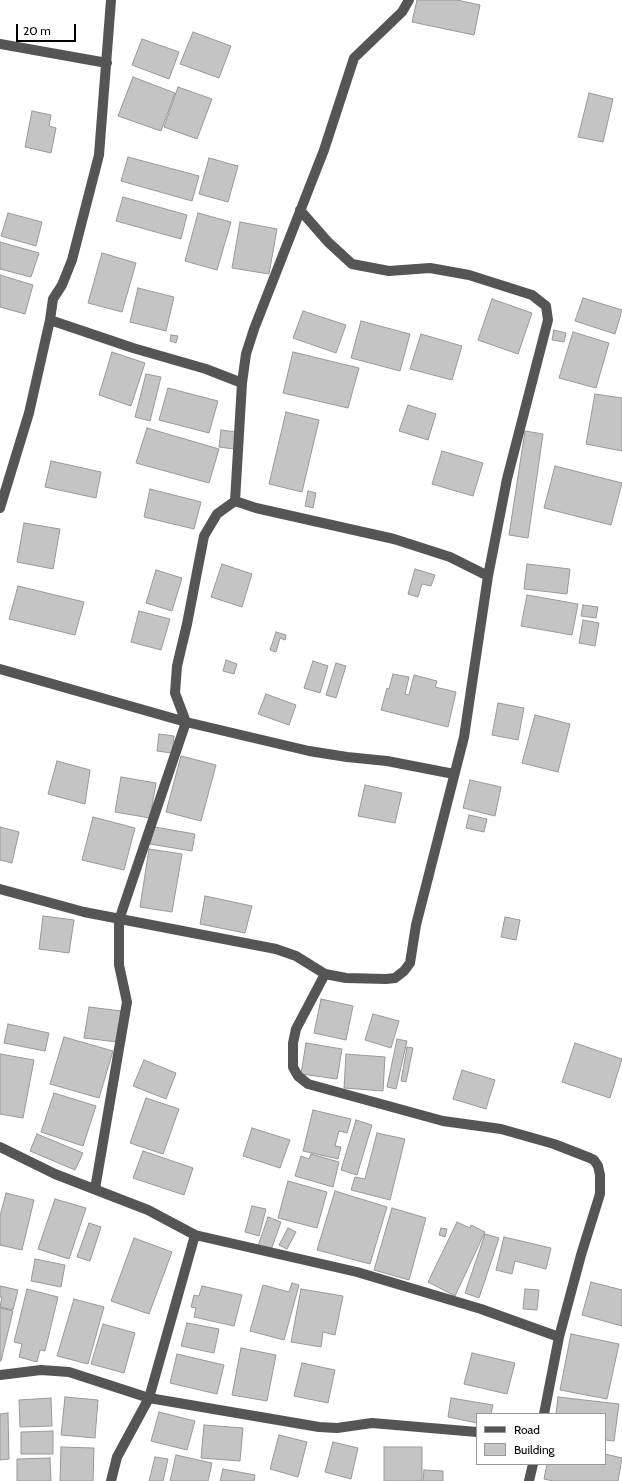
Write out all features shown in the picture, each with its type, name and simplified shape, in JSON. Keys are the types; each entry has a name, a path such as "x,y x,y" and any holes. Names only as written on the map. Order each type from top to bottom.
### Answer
{"street":[{"path":"0,508 29,413 50,320 53,300 62,285 72,260 98,155 107,63 111,0"},
{"path":"95,1189 127,1002 119,965 119,920 186,722 175,693 177,666 187,624 204,536 218,514 235,501 242,383 246,354 254,329 324,150 354,58 402,12 410,0"},
{"path":"0,44 107,63"},
{"path":"0,889 119,920 276,949 296,956 325,974 346,978 395,978 410,964 416,925 464,737 488,576 507,479 548,320 546,306 532,295 469,275 430,268 389,271 352,264 328,242 300,210"},
{"path":"50,320 139,350 206,369 242,383"},
{"path":"235,501 256,508 394,539 450,557 488,576"},
{"path":"0,669 186,722 309,750 347,757 387,761 454,774"},
{"path":"325,974 296,1029 293,1043 293,1067 298,1076 308,1084 442,1121 501,1129 554,1144 586,1156 596,1163 600,1175 600,1194 581,1255 559,1337 544,1413"},
{"path":"0,1147 55,1174 148,1210 195,1234 357,1272 481,1309 559,1337"},
{"path":"111,1481 117,1457 149,1398 195,1234"},
{"path":"0,1375 41,1370 69,1372 149,1398 319,1427 337,1428 372,1423 476,1432"},
{"path":"529,1481 533,1465"}],"building":[{"path":"417,0 457,0 480,5 474,35 412,22"},
{"path":"193,32 231,46 219,78 180,64"},
{"path":"142,39 179,52 169,79 132,65"},
{"path":"133,77 175,93 161,131 118,116"},
{"path":"178,87 212,99 197,139 164,127"},
{"path":"589,93 613,99 603,142 578,137"},
{"path":"32,111 51,115 49,126 56,128 51,153 25,147"},
{"path":"128,157 199,176 192,201 121,181"},
{"path":"209,158 238,166 228,202 199,194"},
{"path":"123,197 187,215 181,239 116,221"},
{"path":"8,213 42,222 36,246 1,236"},
{"path":"198,213 231,222 217,270 185,261"},
{"path":"240,222 277,229 269,274 232,268"},
{"path":"0,242 39,253 31,277 0,269"},
{"path":"102,253 136,263 122,312 88,303"},
{"path":"0,275 33,285 25,314 0,307"},
{"path":"138,288 174,297 166,331 130,322"},
{"path":"583,298 622,310 615,334 575,321"},
{"path":"492,299 532,313 518,354 478,340"},
{"path":"303,311 346,325 336,353 293,338"},
{"path":"361,321 410,334 400,371 351,358"},
{"path":"554,330 566,333 564,342 552,340"},
{"path":"573,332 609,343 596,388 559,378"},
{"path":"421,334 462,346 452,380 410,369"},
{"path":"171,335 178,336 176,343 170,341"},
{"path":"112,352 145,363 131,406 99,395"},
{"path":"293,352 359,368 348,408 283,393"},
{"path":"146,374 161,377 150,421 135,417"},
{"path":"168,388 218,401 209,433 159,420"},
{"path":"595,394 622,398 622,451 586,444"},
{"path":"408,405 436,414 428,440 399,431"},
{"path":"286,412 319,420 302,492 269,484"},
{"path":"147,428 219,449 209,483 136,463"},
{"path":"221,430 236,432 234,449 219,447"},
{"path":"525,431 543,434 528,538 509,535"},
{"path":"442,451 483,463 473,496 432,484"},
{"path":"51,461 101,472 96,498 45,487"},
{"path":"555,466 622,483 611,525 544,508"},
{"path":"150,489 201,502 194,529 144,517"},
{"path":"308,491 316,493 313,508 305,506"},
{"path":"24,523 60,529 53,569 17,562"},
{"path":"222,564 252,574 242,607 211,597"},
{"path":"527,564 570,569 567,594 524,589"},
{"path":"415,569 435,575 431,586 422,584 418,597 408,594"},
{"path":"156,570 182,578 172,611 146,603"},
{"path":"18,586 84,602 75,635 9,619"},
{"path":"527,595 578,604 572,635 521,626"},
{"path":"583,605 598,607 596,618 581,616"},
{"path":"139,611 170,619 161,650 131,642"},
{"path":"583,620 599,623 595,646 579,643"},
{"path":"276,632 286,635 285,640 280,638 276,652 270,650"},
{"path":"226,660 237,664 234,674 223,671"},
{"path":"313,661 328,666 320,693 304,688"},
{"path":"336,663 346,666 336,698 326,695"},
{"path":"393,674 409,677 405,694 409,695 414,675 437,681 435,687 456,692 448,727 381,710 387,688 389,689"},
{"path":"266,694 296,705 289,725 258,714"},
{"path":"498,703 524,708 518,740 492,735"},
{"path":"535,715 570,724 558,772 522,763"},
{"path":"159,734 174,736 172,753 157,751"},
{"path":"181,756 216,765 201,821 166,812"},
{"path":"57,761 90,770 85,804 48,794"},
{"path":"121,777 156,783 150,818 115,812"},
{"path":"470,780 501,787 495,816 463,808"},
{"path":"365,785 402,793 395,823 358,816"},
{"path":"469,815 487,819 484,832 466,828"},
{"path":"93,817 135,828 124,870 82,860"},
{"path":"0,827 19,832 12,863 0,860"},
{"path":"154,827 195,834 192,851 150,844"},
{"path":"149,849 182,854 172,912 140,907"},
{"path":"205,896 252,906 245,933 200,924"},
{"path":"43,916 74,920 69,953 39,949"},
{"path":"505,917 520,920 516,940 501,937"},
{"path":"321,999 353,1006 346,1040 314,1033"},
{"path":"89,1007 121,1011 117,1042 84,1038"},
{"path":"373,1014 399,1021 391,1048 365,1040"},
{"path":"8,1024 49,1033 45,1051 4,1043"},
{"path":"64,1037 113,1051 99,1098 50,1084"},
{"path":"397,1039 407,1041 396,1089 387,1087"},
{"path":"306,1043 342,1049 337,1079 301,1074"},
{"path":"575,1043 622,1059 610,1098 562,1082"},
{"path":"407,1047 413,1048 406,1082 401,1081"},
{"path":"0,1054 34,1060 23,1118 0,1114"},
{"path":"346,1054 385,1057 383,1091 344,1088"},
{"path":"144,1060 176,1073 166,1099 133,1086"},
{"path":"462,1070 495,1080 486,1109 453,1099"},
{"path":"54,1093 96,1106 83,1146 41,1132"},
{"path":"146,1098 179,1109 163,1154 130,1143"},
{"path":"313,1110 351,1119 347,1133 339,1131 335,1146 341,1147 338,1159 303,1151"},
{"path":"356,1120 372,1125 357,1175 341,1170"},
{"path":"252,1128 290,1140 280,1168 243,1156"},
{"path":"377,1133 405,1139 390,1200 351,1190 355,1177 365,1179"},
{"path":"37,1134 83,1153 75,1170 30,1151"},
{"path":"143,1151 193,1168 184,1195 133,1178"},
{"path":"311,1154 339,1162 333,1187 295,1176 301,1156 309,1159"},
{"path":"288,1181 327,1192 317,1228 278,1218"},
{"path":"335,1191 387,1207 370,1264 317,1250"},
{"path":"6,1193 34,1200 22,1250 0,1245 0,1216"},
{"path":"55,1199 86,1208 69,1259 38,1249"},
{"path":"252,1206 266,1209 259,1236 245,1232"},
{"path":"392,1208 426,1218 409,1280 374,1270"},
{"path":"268,1217 281,1222 271,1250 258,1246"},
{"path":"457,1222 470,1228 471,1225 485,1232 455,1296 428,1282"},
{"path":"89,1223 101,1227 90,1261 77,1257"},
{"path":"288,1228 296,1232 287,1249 279,1245"},
{"path":"441,1228 447,1229 445,1237 439,1235"},
{"path":"485,1234 499,1238 479,1298 465,1293"},
{"path":"504,1237 551,1248 546,1269 515,1261 512,1274 496,1270"},
{"path":"134,1238 172,1252 149,1314 111,1301"},
{"path":"35,1259 65,1265 61,1287 31,1281"},
{"path":"591,1282 622,1290 622,1326 582,1315"},
{"path":"292,1283 299,1285 284,1340 250,1331 263,1285 289,1292"},
{"path":"0,1286 18,1290 13,1310 0,1307 2,1297 0,1297"},
{"path":"202,1286 242,1295 234,1326 194,1317 196,1308 191,1307 194,1295 199,1296"},
{"path":"27,1289 58,1297 45,1351 40,1350 37,1362 19,1357 22,1344 14,1342"},
{"path":"301,1289 343,1296 335,1335 323,1332 321,1347 291,1342"},
{"path":"525,1289 539,1290 537,1310 523,1309"},
{"path":"74,1299 104,1307 88,1364 57,1356"},
{"path":"0,1308 13,1311 1,1361 0,1361"},
{"path":"187,1323 219,1329 214,1353 181,1346"},
{"path":"103,1324 135,1333 124,1373 91,1364"},
{"path":"571,1334 619,1344 607,1399 560,1390"},
{"path":"241,1348 276,1355 267,1401 232,1395"},
{"path":"472,1353 515,1363 507,1394 464,1384"},
{"path":"177,1354 224,1365 217,1394 170,1383"},
{"path":"302,1363 335,1370 328,1403 294,1396"},
{"path":"65,1397 98,1400 95,1438 61,1435"},
{"path":"558,1397 619,1404 614,1441 606,1440 606,1413 556,1413"},
{"path":"51,1398 52,1426 20,1427 19,1400"},
{"path":"451,1398 493,1405 491,1413 476,1413 476,1423 448,1417"},
{"path":"159,1412 195,1421 187,1450 151,1441"},
{"path":"8,1413 9,1459 0,1460 0,1414"},
{"path":"204,1425 243,1428 240,1461 201,1458"},
{"path":"53,1431 53,1454 21,1454 21,1432"},
{"path":"279,1435 307,1442 298,1477 270,1469"},
{"path":"333,1442 358,1448 351,1479 325,1472"},
{"path":"61,1447 94,1448 93,1481 60,1481"},
{"path":"384,1447 422,1447 422,1481 384,1481"},
{"path":"606,1454 622,1458 618,1481 553,1481 544,1479 547,1465 606,1465"},
{"path":"176,1455 212,1463 208,1481 170,1481"},
{"path":"155,1457 168,1459 163,1481 149,1481"},
{"path":"50,1458 51,1481 17,1481 17,1459"},
{"path":"223,1469 255,1475 254,1481 220,1481"},
{"path":"424,1470 443,1471 443,1481 423,1481"}]}
